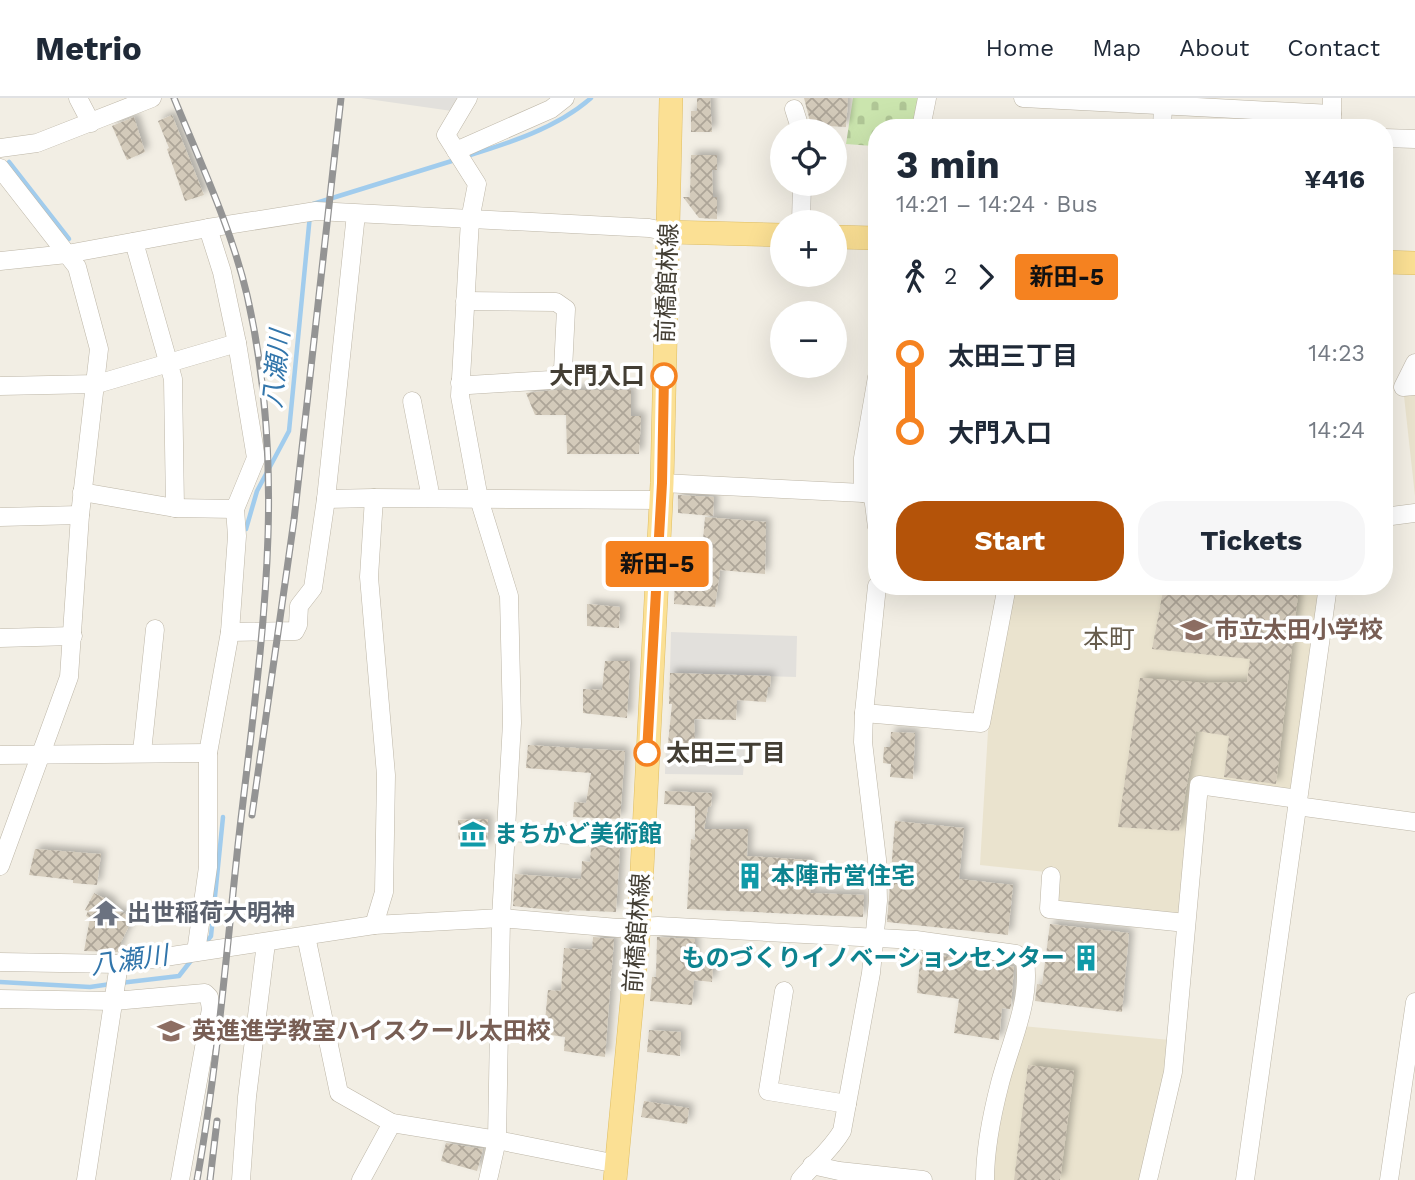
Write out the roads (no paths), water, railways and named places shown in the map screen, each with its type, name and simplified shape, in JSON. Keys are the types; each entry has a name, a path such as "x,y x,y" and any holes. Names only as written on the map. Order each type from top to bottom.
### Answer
{"main road":[{"name":"前橋館林線","path":"616,1172 639,926 661,492 671,98"},
{"path":"669,232 770,235"},
{"path":"847,238 868,239"},
{"path":"1393,262 1415,263"}],"street":[{"path":"78,98 91,123"},
{"path":"0,148 37,143 152,98"},
{"path":"468,98 446,135 475,190 470,220 460,396 479,499 509,596 512,723 501,918 497,1140 488,1180"},
{"path":"456,150 551,109 565,98"},
{"path":"923,119 927,98"},
{"path":"1023,98 1332,113"},
{"path":"1162,119 1163,106"},
{"path":"794,109 797,119"},
{"path":"1393,138 1415,139"},
{"path":"0,168 77,267 99,349 97,384 82,492 69,677 0,866"},
{"path":"0,261 67,254 210,232 316,211 649,228 669,232"},
{"path":"230,632 295,631 299,606 313,587 326,499 356,214"},
{"path":"196,952 208,867 208,753 230,632 237,536 235,509 256,458 237,343 222,272 210,232"},
{"path":"134,242 173,379 175,508"},
{"path":"460,383 469,385 551,380 563,370 566,309 556,302 465,301"},
{"path":"0,386 97,384 237,343"},
{"path":"1415,363 1403,387 1415,386"},
{"path":"412,401 429,488 428,498"},
{"path":"868,429 863,458 868,481"},
{"path":"82,492 175,508 235,509"},
{"path":"326,499 479,499 661,492 868,495"},
{"path":"374,498 369,577 386,775 384,892 374,925"},
{"path":"1393,516 1415,513"},
{"path":"0,517 80,515"},
{"path":"800,1180 833,1146 842,1131 871,973 878,901 877,859 863,742 876,595"},
{"path":"864,713 981,723 1004,595"},
{"path":"1245,1180 1327,595"},
{"path":"142,752 155,629"},
{"path":"0,638 73,636"},
{"path":"0,755 208,753"},
{"path":"1148,1180 1173,1072 1199,785 1415,822"},
{"path":"505,832 643,838"},
{"path":"1051,876 1049,909 1186,923"},
{"path":"0,962 119,969 196,952 374,925 501,918 618,928 639,926 873,938 933,935 1016,954 1025,961 1018,1025 1000,1084 985,1160 985,1180"},
{"path":"306,936 340,1093 392,1123 497,1140 616,1172"},
{"path":"241,1180 247,1097 266,943"},
{"path":"86,1180 119,969"},
{"path":"784,991 768,1091 847,1104"},
{"path":"0,999 205,993 209,997 211,1009 180,1180"},
{"path":"1389,1180 1415,1002"},
{"path":"361,1180 392,1123"},
{"path":"812,1165 839,1171 923,1180"}],"waterway":[{"name":"八瀬川","path":"467,156 548,126 578,109 591,98"},
{"name":"八瀬川","path":"313,204 455,160"},
{"path":"9,162 69,239"},
{"name":"八瀬川","path":"246,529 257,491 289,431 310,215"},
{"name":"八瀬川","path":"203,946 211,936 223,817"},
{"name":"八瀬川","path":"120,983 179,976 193,958"},
{"name":"八瀬川","path":"0,982 90,987 111,984"}],"railway":[{"path":"174,98 224,220 247,295 260,365 267,434 269,502 254,707 216,1055 197,1180"},
{"path":"252,815 294,520 341,98"},
{"path":"210,1180 217,1121"}],"place":[{"name":"大門入口","path":"664,376"},
{"name":"市立太田小学校","path":"1194,630"},
{"name":"太田三丁目","path":"647,753"},
{"name":"まちかど美術館","path":"473,834"},
{"name":"本陣市営住宅","path":"750,876"},
{"name":"出世稲荷大明神","path":"106,913"},
{"name":"ものづくりイノベーションセンター","path":"1086,958"},
{"name":"英進進学教室ハイスクール太田校","path":"171,1031"}],"district":[{"name":"本町","path":"1109,639"}]}
